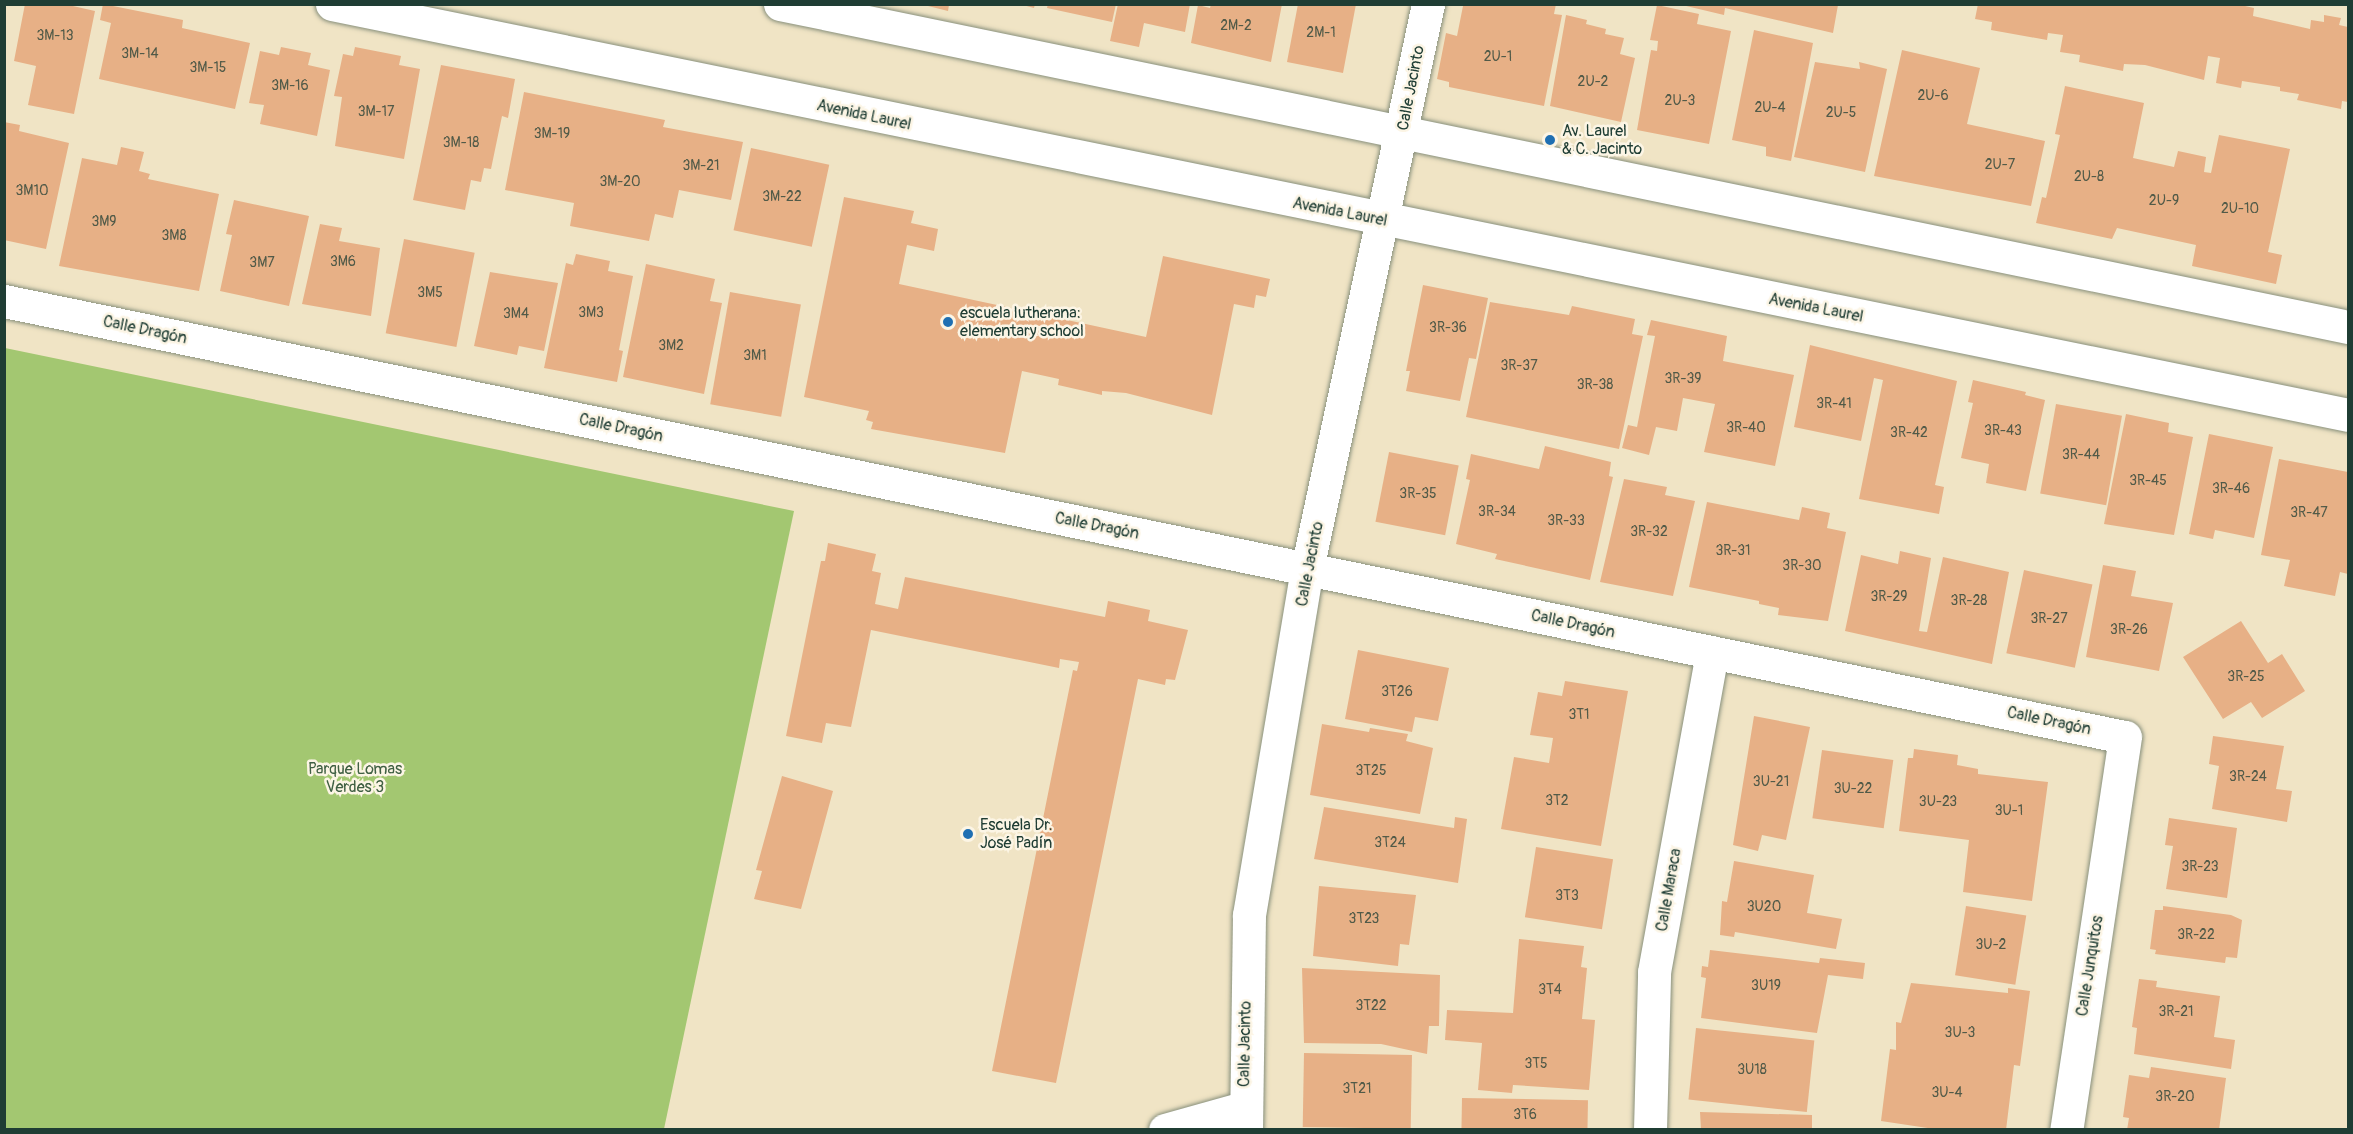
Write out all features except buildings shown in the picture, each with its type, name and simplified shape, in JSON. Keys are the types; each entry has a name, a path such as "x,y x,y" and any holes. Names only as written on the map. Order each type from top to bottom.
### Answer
{"street":[{"name":"Avenida Laurel","path":"332,4 1385,221 2349,416"},
{"path":"780,4 2349,327"},
{"name":"Calle Jacinto","path":"1245,1119 1249,915 1307,568 1385,221 1428,4"},
{"name":"Calle Dragón","path":"4,301 2125,737 2115,802"},
{"name":"Calle Maraca","path":"1650,1130 1654,972 1712,652"},
{"name":"Calle Junquitos","path":"2066,1130 2115,802"},
{"path":"1165,1130 1245,1119"}],"green space":[{"name":"Parque Lomas Verdes 3","path":"5,348 794,511 664,1129 5,1129"}],"place":[{"name":"Av. Laurel & C. Jacinto","path":"1550,140"},
{"name":"escuela lutherana: elementary school","path":"948,322"},
{"name":"Escuela Dr. José Padín","path":"968,834"}]}
